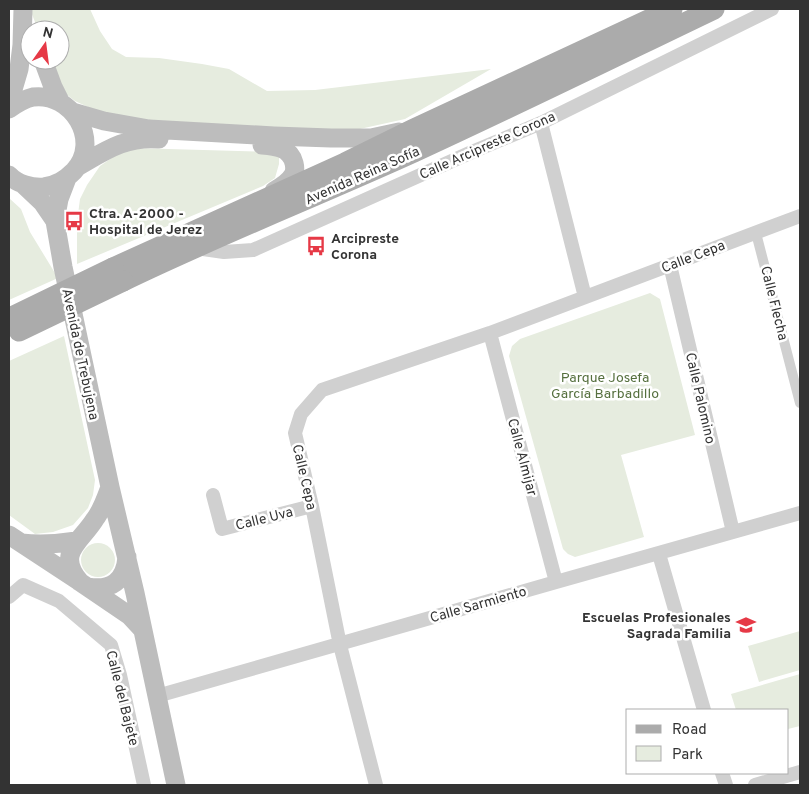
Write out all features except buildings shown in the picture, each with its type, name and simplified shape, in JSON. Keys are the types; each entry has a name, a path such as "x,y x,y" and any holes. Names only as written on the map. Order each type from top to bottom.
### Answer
{"main road":[{"path":"9,103 19,69 23,9"},
{"name":"Avenida Reina Sofía","path":"13,326 118,275 254,204 672,9"},
{"name":"Avenida Reina Sofía","path":"118,275 194,248 413,153 714,9"},
{"name":"Avenida de Trebujena","path":"47,70 53,87 81,124 84,138 83,153 59,199 55,221 110,487 176,785"},
{"path":"9,109 18,102 32,97 47,98 104,121 149,129 331,138 371,138 412,130"},
{"path":"16,180 39,187 54,185 104,152 123,142 149,138 274,146 285,150 292,158 295,166 293,174 285,184 254,204"},
{"name":"Avenida de Trebujena","path":"16,180 42,202 55,221"},
{"path":"15,539 41,545 61,544 80,538 93,532 111,534 119,540 125,553 126,567 122,576 115,583 107,587 97,588 84,584 74,575 70,567 72,548 80,538 96,518 110,487"},
{"path":"15,539 130,616 142,630"}],"street":[{"name":"Calle Arcipreste Corona","path":"194,248 224,252 253,250 540,122 772,9"},
{"path":"540,122 585,297"},
{"name":"Calle Cepa","path":"376,785 340,645 296,434 301,414 322,390 490,333 800,216"},
{"name":"Calle Flecha","path":"756,232 800,403"},
{"name":"Calle Palomino","path":"670,265 734,532"},
{"name":"Calle Almijar","path":"490,333 556,582"},
{"name":"Calle Uva","path":"213,495 222,529 312,506"},
{"name":"Calle Sarmiento","path":"157,696 800,513"},
{"path":"658,554 704,709"},
{"name":"Calle del Bajete","path":"9,596 23,585 58,601 111,645 120,675 144,785"},
{"path":"755,785 800,772"}],"green space":[{"path":"30,9 90,9 100,31 112,49 126,57 159,58 229,69 267,91 315,90 491,69 405,119 337,134 110,117 75,101 48,80 47,70 70,70 70,20 34,20"},
{"path":"133,148 271,152 279,157 279,164 275,178 263,186 77,264 77,222 80,199 100,166 116,155"},
{"path":"9,198 21,209 30,232 58,278 9,300"},
{"name":"Parque Josefa García Barbadillo","path":"650,293 660,299 695,435 621,455 644,537 575,557 563,549 509,356 512,346 520,339"},
{"path":"64,336 95,480 93,495 88,508 73,525 53,532 35,534 9,515 9,361"},
{"path":"98,543 105,544 110,548 114,553 114,567 110,572 105,576 98,577 91,576 86,572 82,567 81,560 82,553 86,548 91,544"},
{"path":"800,631 800,670 759,682 748,646"},
{"path":"800,674 800,726 789,729 789,709 736,709 731,694"}],"place":[{"name":"Ctra. A-2000 - Hospital de Jerez","path":"74,221"},
{"name":"Arcipreste Corona","path":"316,246"},
{"name":"Escuelas Profesionales Sagrada Familia","path":"746,625"}]}
